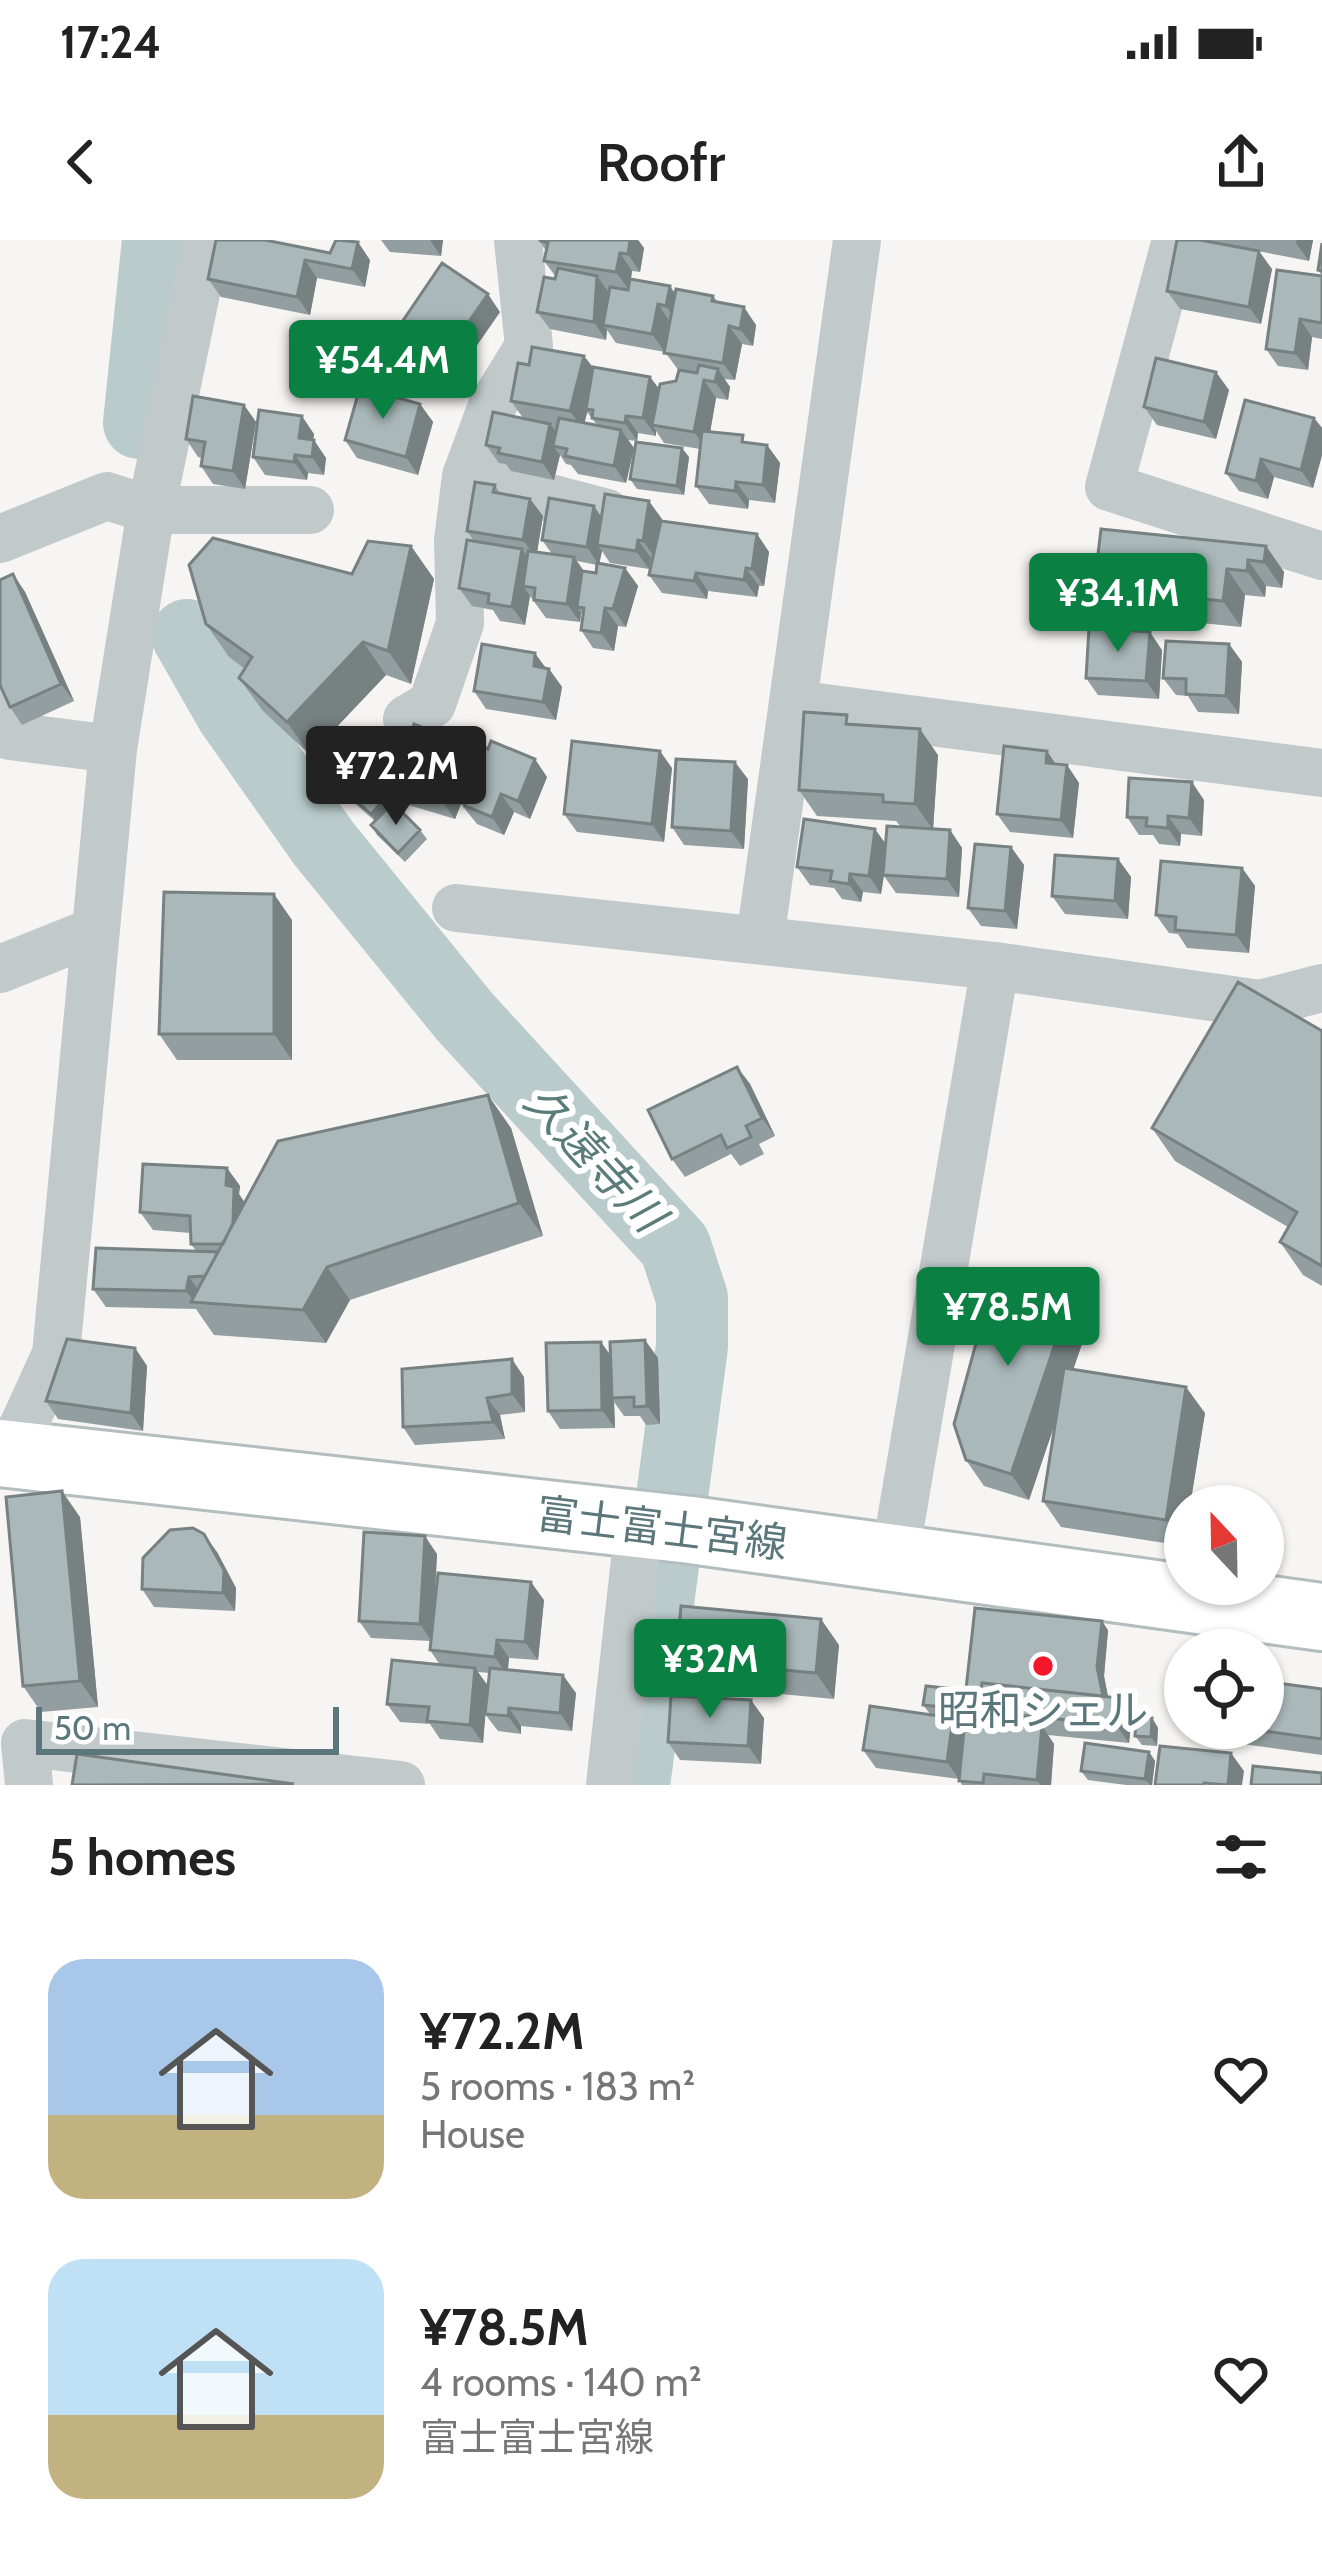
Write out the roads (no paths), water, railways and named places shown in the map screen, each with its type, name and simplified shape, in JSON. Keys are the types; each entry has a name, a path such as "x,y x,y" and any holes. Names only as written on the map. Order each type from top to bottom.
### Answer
{"main road":[{"name":"富士富士宮線","path":"5,1454 895,1556 1322,1617"}],"street":[{"path":"5,1454 56,1354 113,749 151,510 207,240"},
{"path":"407,719 432,704 460,623 458,540 466,476 492,406 529,346 518,240"},
{"path":"760,940 857,240"},
{"path":"1176,240 1109,487 1322,556"},
{"path":"466,476 607,513"},
{"path":"0,539 107,496 151,510 310,510"},
{"path":"794,704 1322,773"},
{"path":"0,712 10,736 113,749"},
{"path":"456,908 994,966 1260,1004 1322,988"},
{"path":"0,969 94,931"},
{"path":"895,1556 994,966"},
{"path":"610,1785 659,1527"},
{"path":"29,1785 25,1743 401,1785"}],"waterway":[{"name":"久遠寺川","path":"139,423 158,240"},
{"name":"久遠寺川","path":"187,635 231,712 324,844 465,1017 675,1246 692,1298 692,1346 634,1785"}],"place":[{"name":"昭和シェル","path":"1043,1666"}]}
